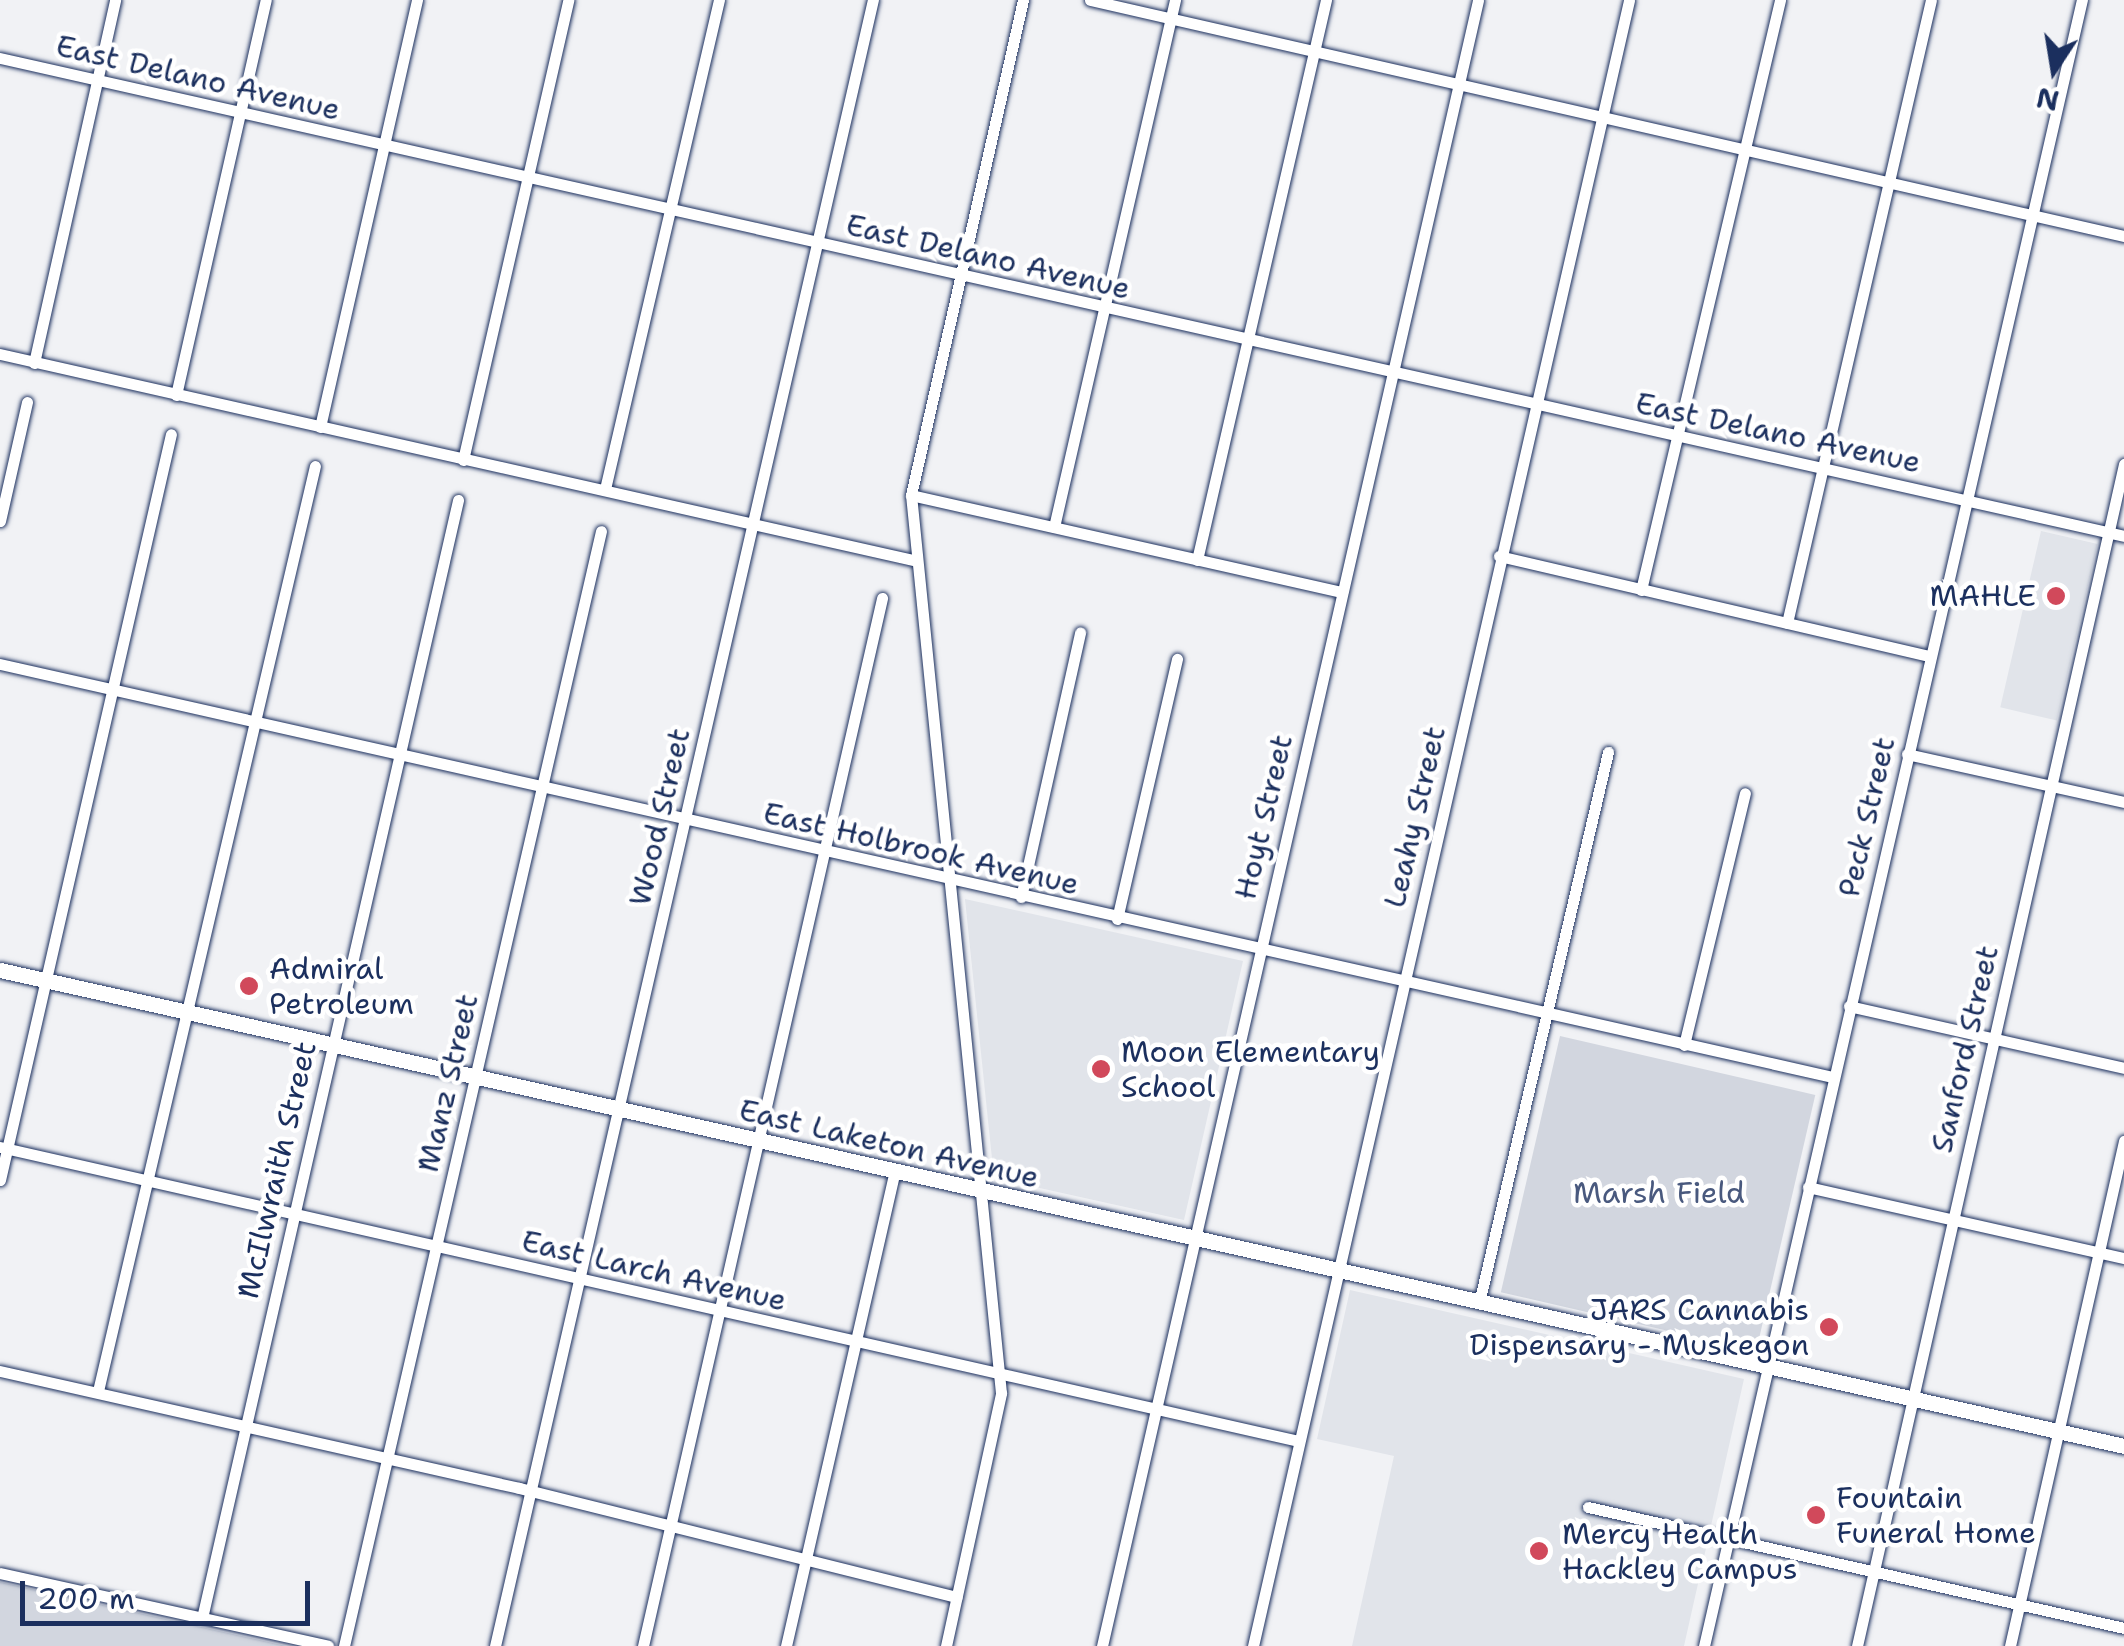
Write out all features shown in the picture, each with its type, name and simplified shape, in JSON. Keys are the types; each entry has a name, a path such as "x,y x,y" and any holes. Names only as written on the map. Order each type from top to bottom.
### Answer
{"main road":[{"name":"East Laketon Avenue","path":"0,970 1194,1241 2124,1446"}],"street":[{"path":"34,363 116,0"},
{"path":"176,395 266,0"},
{"path":"320,427 417,0"},
{"path":"463,460 568,0"},
{"path":"604,489 719,0"},
{"name":"Wood Street","path":"496,1646 873,0"},
{"path":"946,1646 1000,1415 1000,1374 911,494 1023,0"},
{"path":"1090,0 2124,236"},
{"path":"1054,527 1175,0"},
{"path":"1197,560 1326,0"},
{"name":"Hoyt Street","path":"1102,1646 1478,0"},
{"name":"Leahy Street","path":"1253,1646 1629,0"},
{"path":"1641,590 1780,0"},
{"path":"1787,623 1931,0"},
{"name":"Peck Street","path":"1704,1646 2082,0"},
{"name":"East Delano Avenue","path":"0,58 527,180 2124,536"},
{"path":"0,354 918,561"},
{"path":"0,520 28,402"},
{"path":"0,1180 4,1148 171,434"},
{"name":"Sanford Street","path":"1857,1646 2124,464"},
{"path":"98,1391 315,466"},
{"path":"911,494 1342,592"},
{"name":"McIlwraith Street","path":"202,1618 458,500"},
{"name":"Manz Street","path":"344,1646 601,531"},
{"path":"1499,556 1930,656"},
{"path":"643,1646 882,598"},
{"path":"1021,897 1080,633"},
{"path":"1118,919 1177,659"},
{"name":"East Holbrook Avenue","path":"0,664 1546,1016 1832,1076"},
{"path":"1478,1303 1608,752"},
{"path":"1907,754 2124,802"},
{"path":"1684,1045 1746,793"},
{"path":"1850,1006 2124,1068"},
{"path":"2010,1646 2124,1142"},
{"name":"East Larch Avenue","path":"4,1148 1298,1440"},
{"path":"786,1646 894,1173"},
{"path":"1808,1187 2124,1258"},
{"path":"0,1371 387,1458 956,1597"},
{"path":"1588,1506 2124,1628"},
{"path":"0,1573 328,1646"}],"shaded area":[{"path":"2041,531 2098,544 2057,720 2000,707"},
{"name":"Moon Elementary School","path":"965,899 1243,961 1184,1220 994,1178"},
{"name":"Mercy Health Hackley Campus","path":"1350,1290 1744,1379 1684,1646 1352,1646 1394,1456 1317,1439"}],"green space":[{"name":"Marsh Field","path":"1560,1036 1815,1095 1756,1351 1501,1292"},
{"path":"0,1582 286,1646 0,1646"}],"place":[{"name":"MAHLE","path":"2056,596"},
{"name":"Admiral Petroleum","path":"249,986"},
{"name":"Moon Elementary School","path":"1101,1069"},
{"name":"JARS Cannabis Dispensary - Muskegon","path":"1829,1327"},
{"name":"Fountain Funeral Home","path":"1816,1515"},
{"name":"Mercy Health Hackley Campus","path":"1539,1551"}]}
